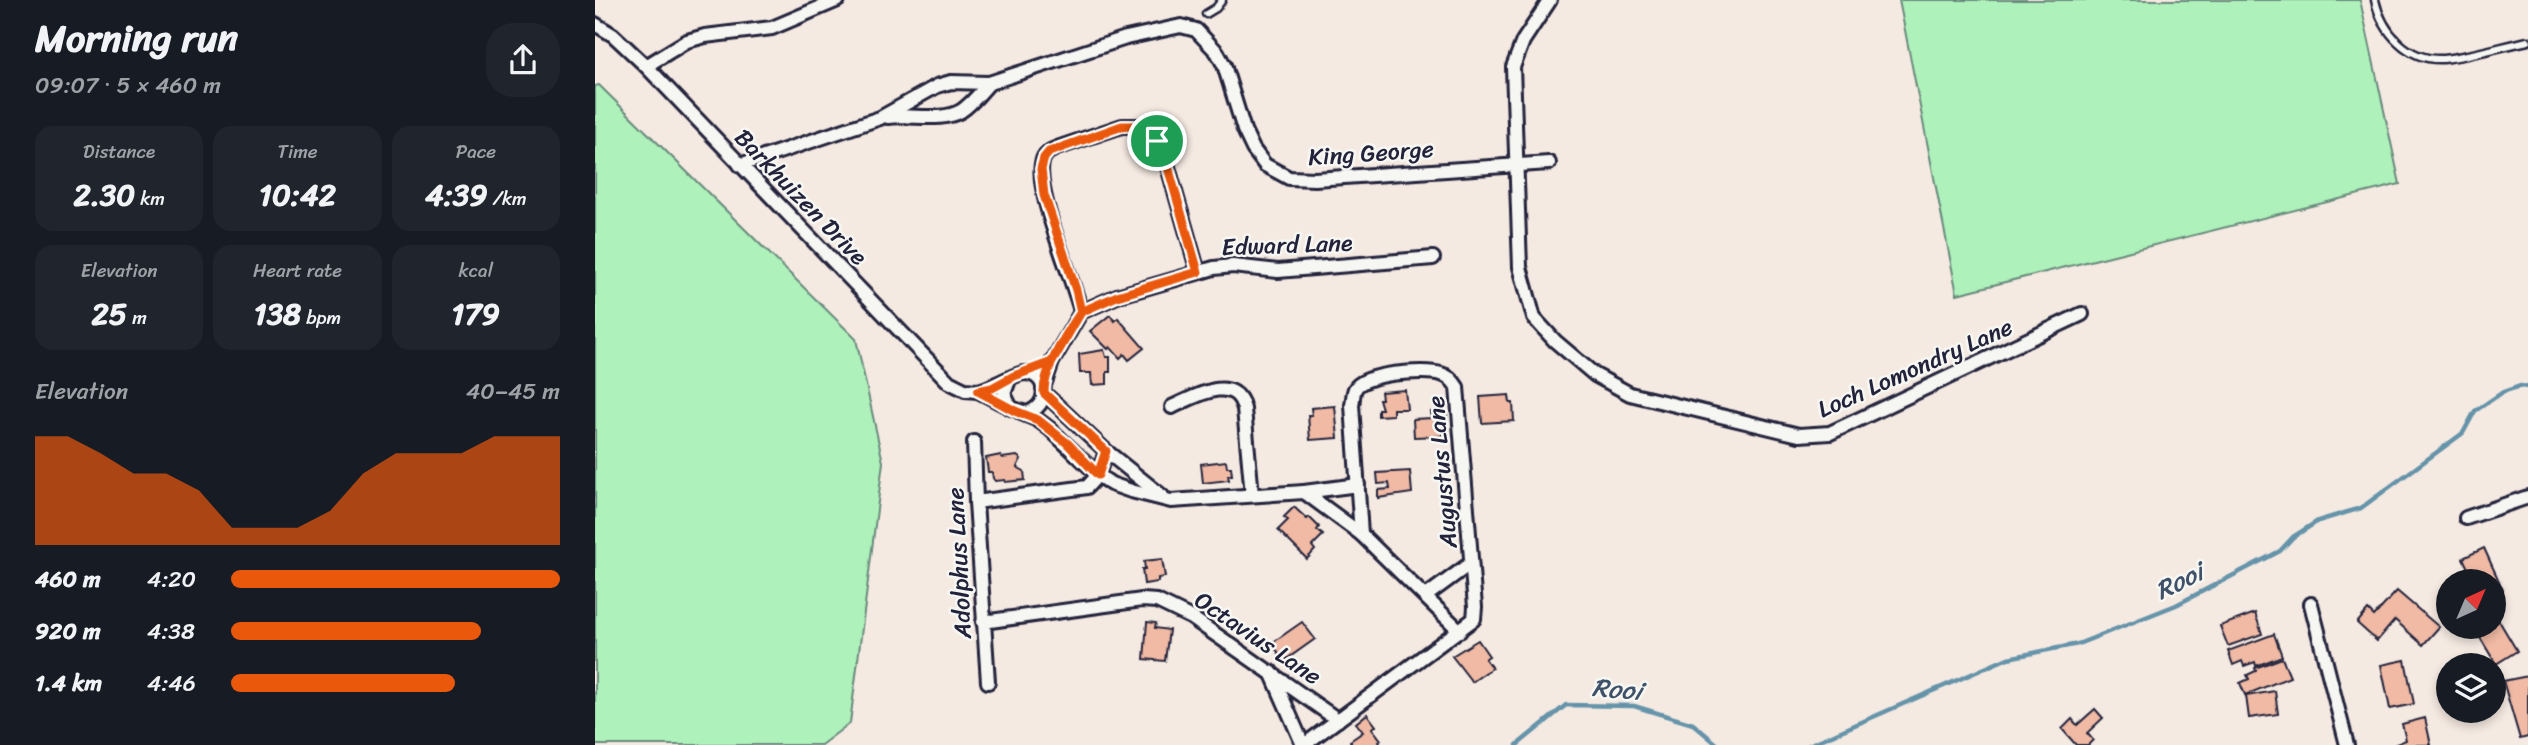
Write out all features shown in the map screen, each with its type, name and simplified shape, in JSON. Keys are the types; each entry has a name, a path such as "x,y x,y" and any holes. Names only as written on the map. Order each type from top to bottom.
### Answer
{"street":[{"path":"646,66 687,41 705,36 772,28 838,0"},
{"name":"Loch Lomondry Lane","path":"1550,0 1523,41 1513,67 1520,267 1534,318 1555,341 1595,375 1630,394 1799,435 1830,433 2082,314"},
{"name":"Barkhuizen Drive","path":"595,24 613,35 646,66 949,382 965,390 978,391 1038,420 1098,475 1111,484 1131,491 1171,501 1304,492"},
{"name":"King George","path":"740,164 880,118 937,86 951,82 989,83 1126,38 1181,26 1196,30 1217,52 1253,149 1265,165 1289,178 1315,179 1549,163"},
{"name":"King George","path":"880,118 909,115 947,117 970,104 989,83"},
{"path":"1009,380 1004,394 1016,410 1037,408 1042,401 1052,362 1081,312 1044,195 1041,178 1044,158 1049,152 1122,126 1141,126 1149,131 1164,153 1198,272"},
{"name":"Edward Lane","path":"1081,312 1117,296 1198,272 1233,266 1279,271 1433,258"},
{"path":"978,391 1052,362"},
{"path":"1026,373 1037,378 1044,391 1106,451 1171,501"},
{"name":"Augustus Lane","path":"1361,534 1352,405 1355,388 1366,379 1401,373 1440,373 1453,379 1457,387 1475,615 1460,631"},
{"path":"1172,407 1213,389 1230,389 1240,397 1244,409 1252,495"},
{"name":"Adolphus Lane","path":"974,442 988,681"},
{"path":"976,502 1091,485 1098,475 1106,451"},
{"path":"1304,492 1358,485"},
{"path":"1271,672 1304,745 1396,675 1460,631 1361,534 1304,492"},
{"path":"2466,518 2528,500"},
{"path":"1426,596 1471,563"},
{"name":"Octavius Lane","path":"983,622 1142,600 1157,601 1192,618 1338,720"},
{"path":"2311,604 2347,745"}],"lane":[{"path":"1206,14 1222,0"},
{"path":"2375,0 2389,32 2407,49 2423,57 2443,59 2528,41"}],"green space":[{"path":"1899,0 2360,0 2400,184 1957,294"},
{"path":"599,85 856,339 883,462 850,723 821,745 595,745 595,86"}],"building":[{"path":"1110,315 1115,321 1118,318 1144,348 1129,360 1124,354 1120,358 1090,331"},
{"path":"1104,350 1106,357 1110,357 1107,384 1092,385 1091,373 1080,373 1079,354"},
{"path":"1405,390 1407,409 1393,409 1393,415 1378,416 1378,409 1382,409 1379,399 1382,399 1381,392"},
{"path":"1509,395 1510,403 1513,403 1514,421 1482,423 1480,397"},
{"path":"1335,406 1338,438 1310,440 1308,415 1312,415 1311,408"},
{"path":"1431,412 1447,412 1447,419 1442,419 1442,436 1414,437 1413,419 1432,418"},
{"path":"1001,455 1002,458 1017,456 1021,459 1017,467 1024,471 1025,480 995,481 992,472 988,472 986,458"},
{"path":"1226,461 1227,467 1231,467 1232,475 1228,475 1229,480 1203,483 1201,464"},
{"path":"1410,471 1412,493 1378,498 1378,490 1390,489 1389,483 1378,484 1377,473"},
{"path":"1294,507 1307,519 1309,517 1323,535 1312,546 1315,550 1307,559 1278,530 1288,520 1284,517"},
{"path":"2484,548 2494,569 2468,569 2463,558"},
{"path":"1162,559 1165,577 1158,578 1158,582 1144,584 1144,561"},
{"path":"2397,591 2436,624 2436,630 2423,645 2395,620 2377,641 2357,623 2368,610 2374,616"},
{"path":"2255,613 2262,634 2228,646 2220,626"},
{"path":"1147,622 1156,623 1155,628 1169,630 1165,661 1144,659"},
{"path":"1302,622 1315,639 1284,661 1272,643"},
{"path":"2506,632 2517,651 2506,658 2506,653 2489,653 2481,639 2506,639"},
{"path":"2274,634 2282,656 2256,666 2255,662 2244,666 2242,661 2233,665 2228,651"},
{"path":"1478,640 1489,656 1485,659 1492,668 1472,682 1452,656"},
{"path":"2282,658 2290,677 2245,695 2240,683 2249,679 2247,675 2256,671 2255,668"},
{"path":"2405,660 2414,704 2390,709 2381,665"},
{"path":"2528,676 2528,737 2520,739 2506,691 2506,680"},
{"path":"2275,691 2278,714 2249,718 2246,696"},
{"path":"2095,709 2103,718 2087,733 2093,740 2088,745 2076,745 2062,729 2072,719 2077,725"},
{"path":"1367,714 1376,726 1372,728 1381,740 1381,745 1352,745 1350,741 1363,732 1356,723"},
{"path":"2425,718 2431,745 2394,745 2406,740 2402,724"}],"waterway":[{"name":"Rooi","path":"1809,745 2008,658 2078,644 2176,605 2280,551 2293,537 2318,521 2361,508 2463,433 2475,411 2503,392 2520,386 2528,387"},
{"name":"Rooi","path":"1517,745 1566,705 1634,706 1693,724 1718,745"}],"route":[{"path":"1157,141 1141,126 1122,126 1049,152 1041,169 1044,195 1081,312 1073,324 1052,362 1043,388 1044,393 1064,414 1106,451 1098,475 1067,443 1038,420 978,391 992,388 1014,376 1052,362 1081,312 1117,296 1198,272 1164,153 1157,141"}]}
